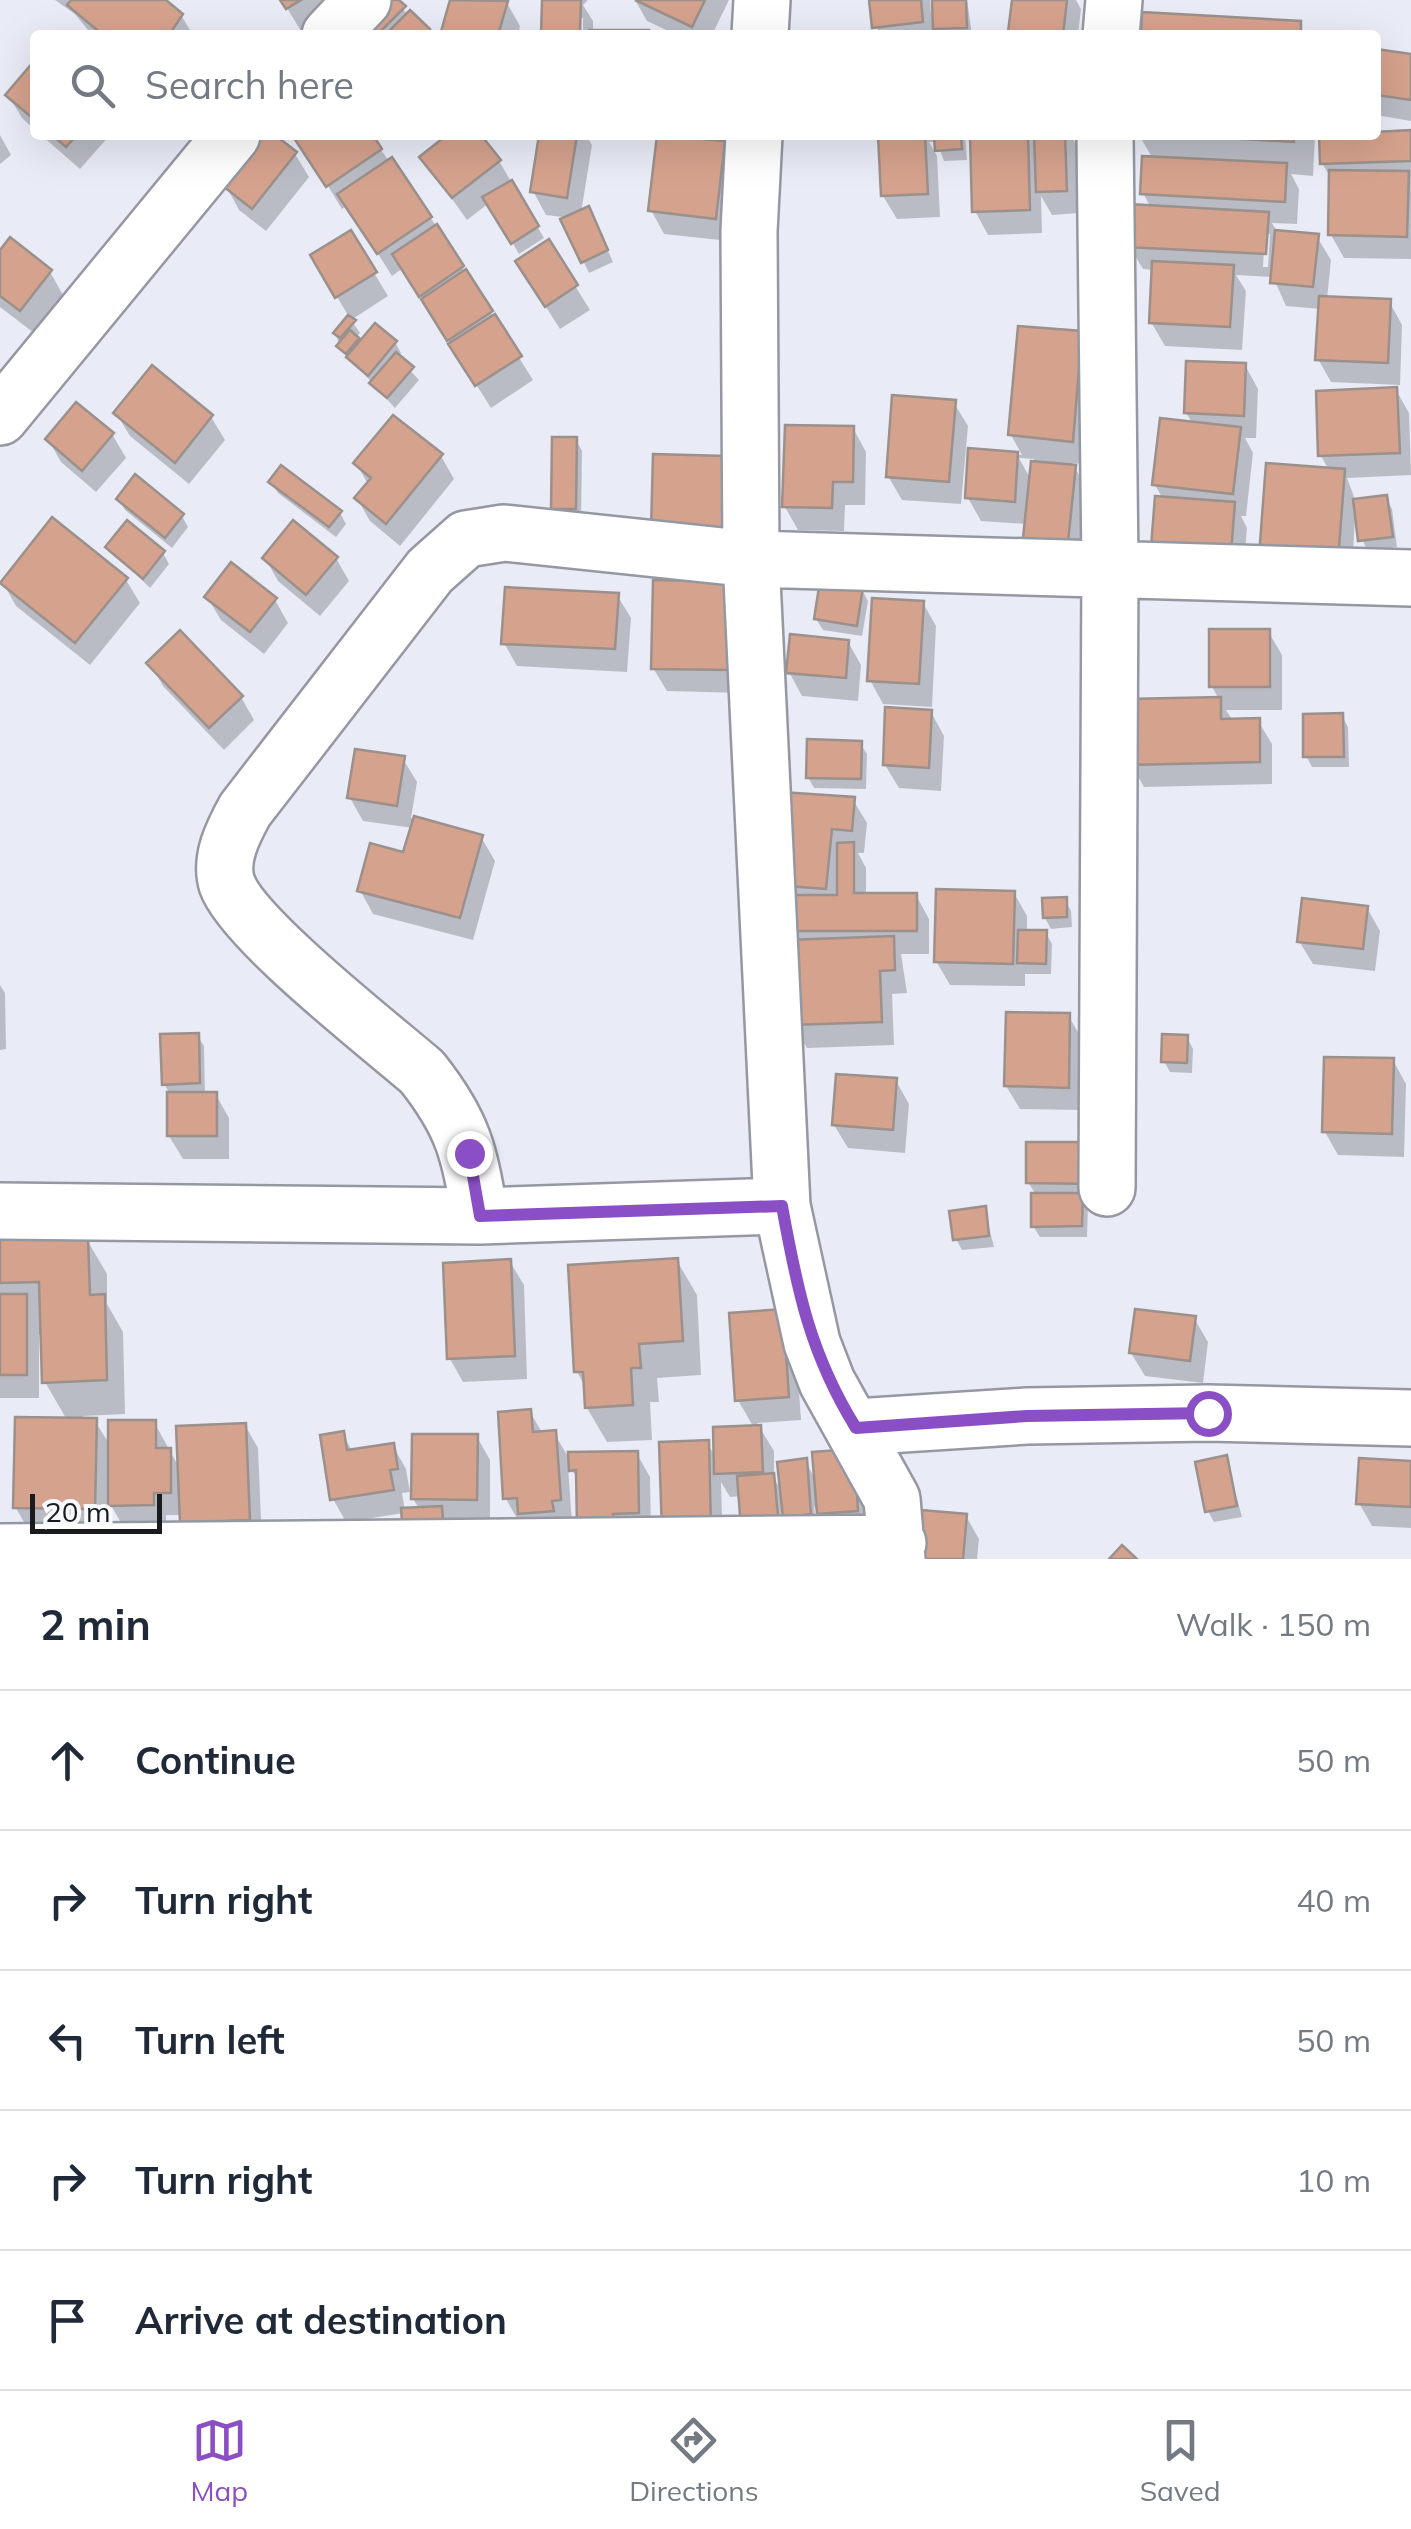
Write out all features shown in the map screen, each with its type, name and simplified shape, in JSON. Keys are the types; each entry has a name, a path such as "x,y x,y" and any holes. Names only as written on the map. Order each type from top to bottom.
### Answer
{"street":[{"path":"335,30 363,0"},
{"path":"760,30 762,0"},
{"path":"1111,30 1114,0"},
{"path":"0,417 228,140"},
{"path":"0,1552 898,1551 892,1500 828,1382 812,1343 782,1206 751,559 748,231 754,140"},
{"path":"1105,140 1110,566 1107,1188"},
{"path":"480,1216 469,1153 444,1100 422,1072 253,923 226,881 226,856 245,810 430,570 466,538 504,534 751,559 1110,566 1411,578"},
{"path":"0,1211 480,1216 782,1206"},
{"path":"856,1428 1063,1415 1411,1418"}],"building":[{"path":"71,0 166,0 183,14 172,30 97,30 67,5"},
{"path":"280,0 301,0 286,9"},
{"path":"373,0 399,0 406,6 382,30 374,30 358,15"},
{"path":"450,0 508,1 499,30 441,30"},
{"path":"542,0 581,0 580,30 541,30"},
{"path":"635,0 705,0 692,27"},
{"path":"869,0 921,0 923,22 872,28"},
{"path":"932,0 966,0 967,28 933,29"},
{"path":"1012,0 1067,0 1064,30 1008,30"},
{"path":"410,10 430,29 429,30 390,30"},
{"path":"1142,12 1301,21 1301,30 1141,30"},
{"path":"1381,50 1411,54 1411,100 1381,96"},
{"path":"30,66 30,116 5,95"},
{"path":"1411,130 1411,161 1320,164 1319,140 1381,140 1381,132"},
{"path":"260,140 281,140 297,152 252,209 223,186"},
{"path":"295,140 376,140 382,149 326,187"},
{"path":"441,140 485,140 501,160 452,198 419,157"},
{"path":"538,140 576,140 567,198 530,192"},
{"path":"656,140 725,141 716,219 648,211"},
{"path":"878,140 925,140 928,194 881,196"},
{"path":"934,140 961,140 962,149 935,151"},
{"path":"970,140 1028,140 1030,210 972,212"},
{"path":"1034,140 1065,140 1067,191 1036,192"},
{"path":"1142,156 1287,163 1285,202 1140,194"},
{"path":"392,157 432,217 377,254 337,194"},
{"path":"1329,170 1409,171 1407,237 1328,235"},
{"path":"512,180 539,226 511,244 482,197"},
{"path":"1129,204 1269,212 1266,254 1127,247"},
{"path":"589,206 608,250 581,263 560,219"},
{"path":"437,224 464,266 419,297 392,254"},
{"path":"351,230 377,272 335,298 310,255"},
{"path":"1275,230 1319,234 1313,287 1270,283"},
{"path":"10,237 52,270 20,311 0,296 0,250"},
{"path":"549,239 578,285 545,307 515,261"},
{"path":"1152,261 1234,265 1230,327 1149,323"},
{"path":"466,269 493,311 447,341 421,299"},
{"path":"1319,296 1391,299 1388,363 1315,360"},
{"path":"495,314 522,356 475,386 448,344"},
{"path":"348,315 356,320 340,338 333,333"},
{"path":"375,323 397,341 368,376 346,357"},
{"path":"1018,326 1082,331 1073,442 1008,435"},
{"path":"350,330 359,338 346,354 336,346"},
{"path":"396,352 414,367 387,398 369,383"},
{"path":"1186,361 1246,363 1244,416 1184,413"},
{"path":"152,365 213,415 175,463 113,413"},
{"path":"1397,387 1400,453 1318,456 1316,391"},
{"path":"892,395 956,400 949,482 886,477"},
{"path":"76,402 114,433 82,471 45,439"},
{"path":"393,415 443,454 386,524 354,498 371,478 353,463"},
{"path":"1160,418 1241,427 1233,494 1152,485"},
{"path":"785,425 854,426 853,482 833,482 832,508 782,507"},
{"path":"552,437 577,437 576,509 551,509"},
{"path":"968,448 1018,452 1015,502 965,498"},
{"path":"653,454 726,456 722,548 651,529"},
{"path":"1031,461 1076,465 1068,542 1023,538"},
{"path":"1266,463 1345,469 1338,561 1259,556"},
{"path":"281,465 342,511 329,527 268,482"},
{"path":"135,474 184,514 165,538 116,499"},
{"path":"1387,495 1393,537 1358,541 1353,499"},
{"path":"1155,496 1235,502 1231,553 1151,547"},
{"path":"52,517 128,578 75,643 0,583"},
{"path":"127,520 165,551 143,579 105,547"},
{"path":"293,520 338,557 306,595 262,558"},
{"path":"231,562 277,598 250,632 204,597"},
{"path":"653,580 734,582 731,670 651,669"},
{"path":"820,581 863,587 857,626 814,619"},
{"path":"505,587 619,593 615,649 501,644"},
{"path":"872,598 924,601 919,684 867,681"},
{"path":"1209,629 1270,629 1270,687 1209,687"},
{"path":"180,630 243,696 209,728 146,663"},
{"path":"790,634 849,640 846,678 786,673"},
{"path":"1221,697 1221,719 1260,718 1260,762 1128,765 1127,699"},
{"path":"885,707 932,710 929,768 883,765"},
{"path":"1343,713 1344,757 1303,757 1303,714"},
{"path":"807,739 862,741 861,779 806,778"},
{"path":"355,749 405,756 397,806 347,798"},
{"path":"781,792 855,797 852,831 832,829 826,889 774,885"},
{"path":"414,816 483,835 460,918 357,891 370,843 403,852"},
{"path":"854,842 854,893 917,893 917,931 791,931 791,895 837,895 837,843"},
{"path":"936,889 1015,891 1013,964 934,962"},
{"path":"1067,897 1067,917 1043,918 1042,898"},
{"path":"1302,898 1368,906 1363,949 1297,942"},
{"path":"1018,930 1047,930 1046,964 1017,963"},
{"path":"894,936 895,970 880,971 882,1022 791,1025 788,940"},
{"path":"1006,1012 1070,1013 1069,1088 1004,1086"},
{"path":"199,1033 200,1083 162,1085 160,1034"},
{"path":"1162,1034 1188,1035 1187,1063 1161,1062"},
{"path":"1324,1057 1394,1058 1392,1134 1322,1132"},
{"path":"836,1074 897,1078 893,1130 832,1125"},
{"path":"167,1092 217,1092 217,1136 167,1136"},
{"path":"1026,1142 1092,1142 1092,1184 1026,1183"},
{"path":"1031,1193 1083,1193 1082,1226 1031,1227"},
{"path":"986,1206 989,1236 953,1240 949,1211"},
{"path":"88,1237 90,1295 105,1294 107,1380 42,1383 39,1282 0,1283 0,1240"},
{"path":"678,1258 683,1341 639,1344 641,1368 631,1368 633,1405 585,1408 583,1372 574,1372 568,1265"},
{"path":"511,1259 515,1356 447,1359 443,1263"},
{"path":"0,1294 27,1294 27,1375 0,1375"},
{"path":"783,1309 789,1397 735,1401 729,1313"},
{"path":"1135,1309 1196,1316 1190,1361 1129,1353"},
{"path":"531,1409 533,1432 556,1430 561,1500 552,1501 554,1511 518,1514 517,1498 503,1499 498,1412"},
{"path":"15,1417 97,1418 95,1509 13,1508"},
{"path":"108,1420 156,1420 156,1448 171,1448 171,1493 154,1493 154,1505 108,1506"},
{"path":"246,1423 250,1520 180,1523 176,1426"},
{"path":"761,1425 763,1472 714,1474 713,1427"},
{"path":"344,1431 347,1450 394,1443 398,1469 390,1470 394,1490 330,1500 320,1435"},
{"path":"412,1434 478,1434 477,1500 411,1499"},
{"path":"709,1440 711,1531 662,1532 659,1442"},
{"path":"854,1449 858,1511 817,1514 812,1452"},
{"path":"638,1451 639,1513 613,1514 612,1528 577,1528 576,1470 569,1471 568,1452"},
{"path":"1227,1455 1237,1506 1205,1512 1195,1462"},
{"path":"807,1458 811,1514 783,1518 777,1462"},
{"path":"1359,1458 1411,1461 1411,1507 1356,1504"},
{"path":"774,1473 779,1526 741,1529 737,1476"},
{"path":"442,1506 444,1533 403,1536 401,1508"},
{"path":"921,1510 967,1514 963,1559 917,1559"},
{"path":"1122,1545 1137,1559 1109,1559"}],"route":[{"path":"469,1153 480,1216 782,1206 812,1343 828,1382 856,1428 1027,1416 1208,1413"}]}
